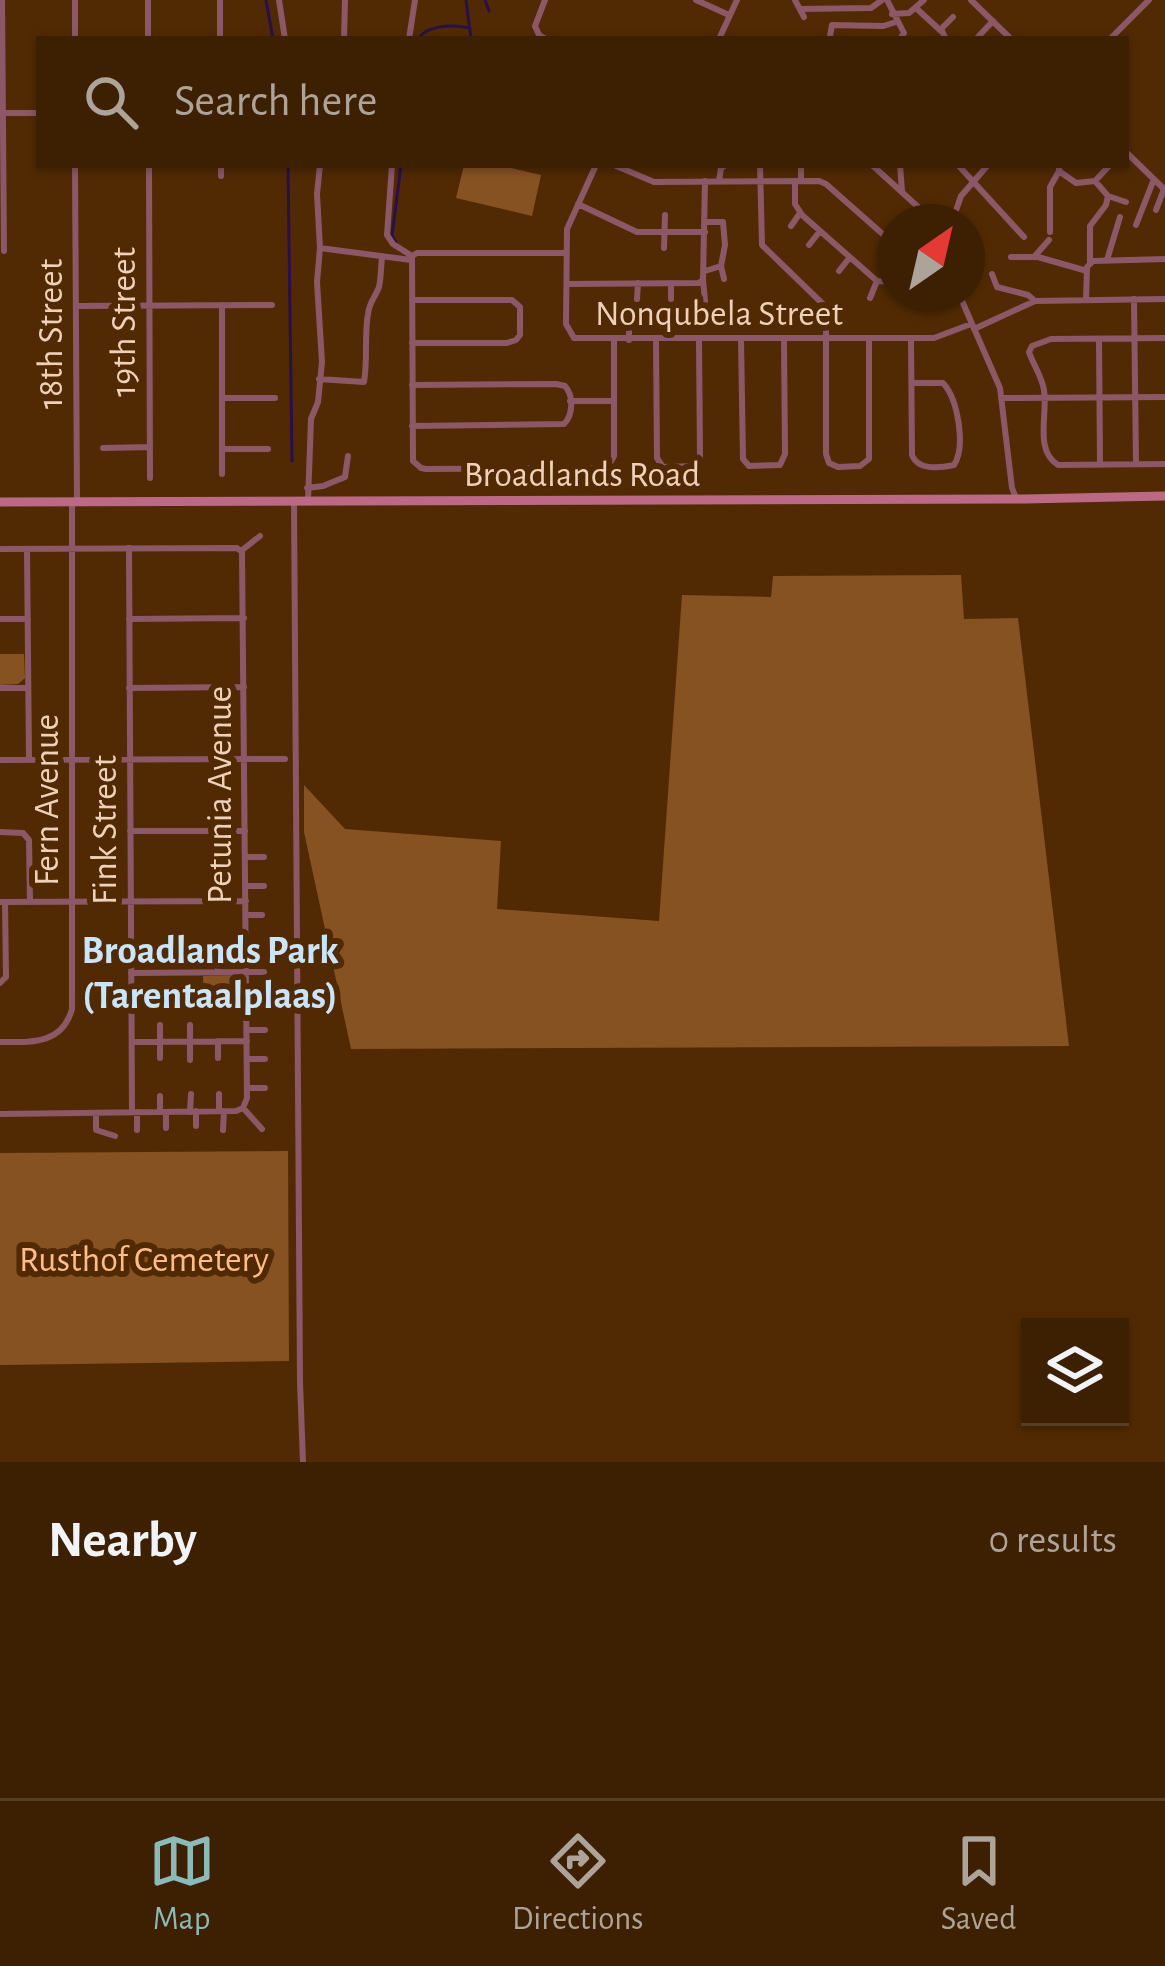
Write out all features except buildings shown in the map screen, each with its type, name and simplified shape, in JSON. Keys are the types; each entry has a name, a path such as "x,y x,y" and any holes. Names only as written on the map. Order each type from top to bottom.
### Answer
{"main road":[{"name":"Broadlands Road","path":"0,502 1165,496"}],"street":[{"path":"2,0 4,251"},
{"path":"75,0 75,36"},
{"path":"148,0 148,36"},
{"path":"220,0 220,36"},
{"path":"279,0 284,36"},
{"path":"344,36 345,0"},
{"path":"409,36 415,0"},
{"path":"541,36 535,28 545,0"},
{"path":"697,0 729,15"},
{"path":"720,36 736,0"},
{"path":"795,0 803,13 871,8 884,0 902,36"},
{"path":"831,36 832,25 883,26 909,14 924,0"},
{"path":"971,0 1008,36"},
{"path":"1113,36 1149,0"},
{"path":"916,8 944,36"},
{"path":"940,31 953,17"},
{"path":"979,36 993,21"},
{"path":"1,113 36,113"},
{"path":"1129,155 1164,190 1156,210"},
{"name":"18th Street","path":"75,168 75,502"},
{"name":"19th Street","path":"148,168 150,478"},
{"path":"220,168 220,176"},
{"path":"308,501 311,419 318,402 322,362 317,282 320,168"},
{"path":"389,168 387,235 412,258"},
{"name":"Nonqubela Street","path":"595,168 568,225 566,253 566,324 571,335 584,340 942,337 1035,301"},
{"path":"621,168 654,182 826,184 877,229"},
{"path":"719,168 719,181"},
{"path":"760,168 762,244 827,311 826,454 838,467 860,466 869,459 869,339"},
{"path":"800,168 795,204 800,213 877,280"},
{"path":"875,168 914,204"},
{"path":"900,168 902,193"},
{"path":"961,168 1024,237"},
{"path":"958,204 985,168"},
{"path":"1034,257 1050,236 1050,187 1059,168 1076,183 1095,181 1107,168"},
{"path":"1136,226 1154,179"},
{"path":"705,181 705,301"},
{"path":"1095,181 1108,196 1126,202"},
{"path":"1086,300 1090,226 1108,196"},
{"path":"578,204 634,231 705,232"},
{"path":"722,212 724,279"},
{"path":"791,226 800,213"},
{"path":"664,248 665,215"},
{"path":"1107,260 1120,217"},
{"path":"705,222 722,222"},
{"path":"809,245 820,231"},
{"path":"320,248 412,258"},
{"path":"566,253 417,253 412,258 413,461 421,468 610,465 614,456 614,340"},
{"path":"319,379 364,382 368,313 378,292 382,257"},
{"path":"839,271 850,257"},
{"path":"1011,257 1088,268 1107,260 1165,260"},
{"path":"566,284 671,283 702,278 721,266"},
{"path":"992,274 998,287 1035,301 1165,298"},
{"path":"637,299 638,283"},
{"path":"671,283 671,299"},
{"path":"870,298 877,283"},
{"path":"1134,299 1136,464"},
{"path":"412,300 512,300 520,307 521,332 507,343 412,343"},
{"path":"222,305 222,474"},
{"path":"76,306 272,305"},
{"path":"966,312 998,382 1016,499"},
{"path":"629,319 629,340"},
{"path":"1165,338 1051,339 1032,346 1030,356 1042,384 1048,458 1058,465 1165,464"},
{"path":"741,340 743,459 749,466 768,467 779,465 785,454 784,339"},
{"path":"911,339 911,382 914,459 924,466 954,465 960,453 950,391 943,383 911,382"},
{"path":"1099,339 1100,464"},
{"path":"656,340 658,458 663,466 681,468 694,466 700,458 699,340"},
{"path":"412,385 556,384 568,389 570,401 570,417 559,425 412,425"},
{"path":"1001,398 1165,397"},
{"path":"222,398 275,398"},
{"path":"570,401 614,401"},
{"path":"103,448 150,447"},
{"path":"222,448 268,449"},
{"path":"308,488 344,478 348,456"},
{"path":"294,501 303,1462"},
{"name":"Fern Avenue","path":"0,1042 47,1040 68,1023 73,1003 70,548 75,502"},
{"path":"0,549 241,551 260,536"},
{"name":"Fink Street","path":"129,548 130,902 137,1130"},
{"path":"27,549 29,760"},
{"name":"Petunia Avenue","path":"241,551 248,1099 243,1108"},
{"path":"129,619 244,617"},
{"path":"0,619 28,619"},
{"path":"130,688 244,687"},
{"path":"0,688 28,688"},
{"path":"0,760 285,759"},
{"path":"130,831 245,831"},
{"path":"0,832 23,833 29,840 30,902"},
{"path":"245,857 264,856"},
{"path":"246,886 264,886"},
{"path":"0,983 6,977 3,902 246,901"},
{"path":"246,915 262,915"},
{"path":"246,944 266,944"},
{"path":"218,954 218,972"},
{"path":"131,973 264,972"},
{"path":"247,1002 263,1001"},
{"path":"160,1025 160,1058"},
{"path":"190,1025 190,1060"},
{"path":"247,1030 265,1030"},
{"path":"218,1041 218,1058"},
{"path":"132,1042 247,1041"},
{"path":"247,1059 266,1059"},
{"path":"247,1088 265,1088"},
{"path":"191,1094 196,1126"},
{"path":"219,1094 223,1130"},
{"path":"160,1096 166,1128"},
{"path":"0,1114 243,1108 262,1129"},
{"path":"96,1113 96,1130 115,1136"}],"green space":[{"path":"463,168 512,168 541,175 532,216 456,198"},
{"path":"961,575 964,619 1018,618 1069,1046 351,1049 304,832 304,785 345,829 501,841 497,909 659,921 682,595 771,597 773,576"},
{"path":"0,654 24,654 25,678 18,684 0,685"},
{"path":"239,975 242,1006 204,1007 203,976"},
{"name":"Rusthof Cemetery","path":"288,1151 289,1361 0,1365 0,1153"}],"waterway":[{"path":"266,0 272,36"},
{"path":"466,0 471,36"},
{"path":"485,0 489,11"},
{"path":"421,36 434,28 470,28"},
{"path":"288,168 292,461"},
{"path":"396,242 392,236 401,168"}],"district":[{"name":"Broadlands Park (Tarentaalplaas)","path":"210,972"}]}
